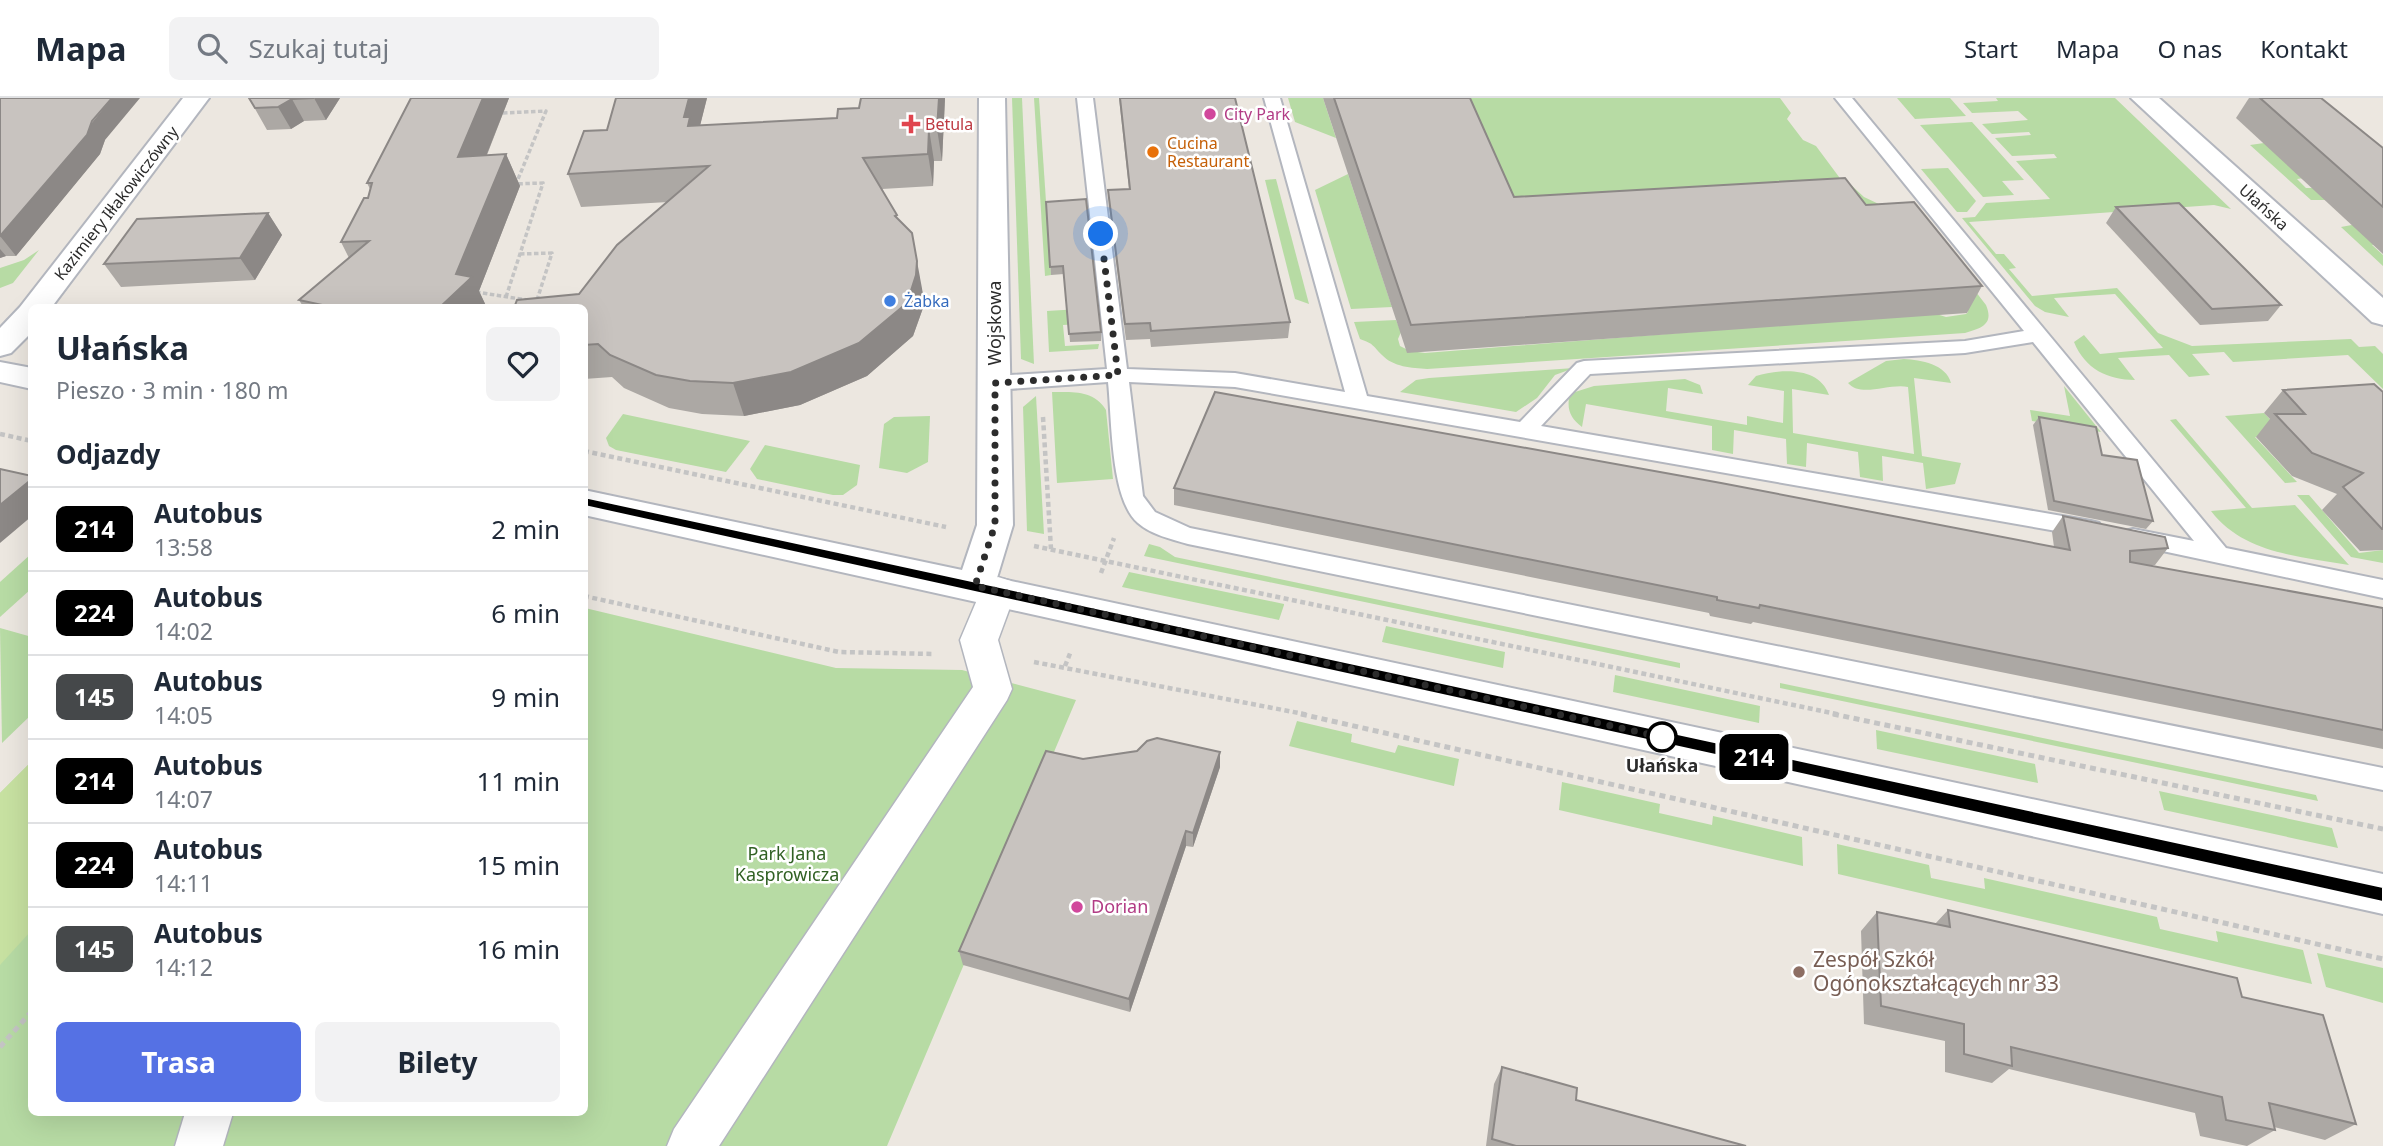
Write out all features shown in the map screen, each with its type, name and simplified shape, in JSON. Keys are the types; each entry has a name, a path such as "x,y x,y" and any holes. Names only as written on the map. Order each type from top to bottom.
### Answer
{"street":[{"name":"Kazimiery Iłłakowiczówny","path":"38,304 196,98"},
{"name":"Wojskowa","path":"986,589 995,525 992,98"},
{"name":"Ułańska","path":"2144,98 2383,315"},
{"path":"0,346 28,317"},
{"path":"0,372 28,378"},
{"path":"588,503 2383,894"},
{"path":"691,1146 993,689 979,640 986,589"},
{"path":"199,1146 208,1116"}],"lane":[{"path":"1086,98 1132,496 1138,511 1150,523 1188,536 2383,779"},
{"path":"1272,98 1358,400"},
{"path":"1843,98 2218,554"},
{"path":"1527,429 1584,369 1965,347 2040,335"},
{"path":"995,383 1118,375 1235,380 1990,509 2383,589"}],"path":[{"path":"503,113 546,111 516,184"},
{"path":"505,185 543,183 506,297"},
{"path":"520,254 552,253 537,300"},
{"path":"472,292 527,300 550,299"},
{"path":"524,304 527,300"},
{"path":"0,434 28,440"},
{"path":"588,453 957,529"},
{"path":"1106,561 1115,537"},
{"path":"1027,544 2383,829"},
{"path":"588,597 839,652 984,654 1065,666 1276,708 2383,959"},
{"path":"0,1047 28,1016"}],"green space":[{"path":"1012,98 1022,98 1034,364 1021,359"},
{"path":"1034,98 1039,98 1051,275 1045,276"},
{"path":"1288,98 1323,98 1336,138 1295,122"},
{"path":"1447,98 1780,98 1791,113 1787,119 1803,140 1816,146 1845,185 1850,184 1864,197 1923,225 1509,254"},
{"path":"1897,98 1950,98 1966,116 1915,119"},
{"path":"1996,98 2115,98 2231,209 2214,205 1969,222 1996,254 2004,254 2016,268 2009,269 2032,296 2117,288 2158,333 2192,346 2351,339 2359,347 2375,346 2383,354 2383,389 2348,355 2233,362 2224,352 2192,354 2210,375 2189,377 2169,355 2118,358 2135,380 2116,378 2091,366 2074,342 2084,335 2100,354 2163,348 2115,294 2054,298 2069,317 2045,312 2035,306 1962,218 1975,217 1986,203 2050,199 2016,161 2057,158 2054,154 2012,156 1995,138 2031,135 2029,132 1992,134 1982,124 2028,120 2018,111 1972,113 1963,103 1998,101"},
{"path":"1972,122 2024,180 2002,181 2014,195 1983,197 1920,125"},
{"path":"2264,143 2304,178 2297,179 2306,188 2316,188 2329,200 2311,200 2250,145"},
{"path":"1948,168 1976,201 1967,212 1957,212 1921,169"},
{"path":"1348,174 1392,307 1351,309 1315,190"},
{"path":"1276,179 1309,304 1295,299 1265,180"},
{"path":"2357,224 2379,244 2372,245 2383,255 2383,266 2341,227"},
{"path":"1938,243 1986,305 1987,321 1977,329 1965,333 1427,369 1403,366 1386,359 1372,345 1360,339 1354,322 1396,320 1401,332 1398,339 1400,346 1410,351 1425,353 1933,313 1946,317 1966,314 1968,312"},
{"path":"39,250 13,283 0,288 0,268 24,260"},
{"path":"1096,308 1097,323 1063,325 1065,346 1099,344 1098,349 1049,352 1047,311"},
{"path":"1904,359 1938,367 1944,371 1951,383 1914,378 1922,456 1961,463 1955,484 1926,489 1923,463 1882,456 1883,481 1860,477 1858,452 1807,443 1806,467 1787,464 1786,439 1734,430 1733,454 1712,450 1712,426 1586,404 1582,427 1573,418 1569,407 1569,398 1575,392 1594,386 1685,379 1700,385 1703,394 1668,388 1666,411 1747,425 1747,416 1783,423 1784,391 1748,385 1756,376 1798,372 1817,379 1829,395 1792,389 1793,433 1914,454 1908,387 1868,390 1848,383 1886,361"},
{"path":"1574,368 1555,375 1537,398 1516,412 1400,392 1416,380 1429,378"},
{"path":"2064,386 2101,432 2032,421 2030,410 2070,416"},
{"path":"1052,392 1075,392 1089,396 1101,403 1106,410 1113,479 1057,483"},
{"path":"1036,396 1044,534 1027,531 1023,407"},
{"path":"2264,413 2285,435 2255,437 2297,482 2285,483 2225,416"},
{"path":"623,414 750,441 726,472 616,450 609,446 606,438"},
{"path":"930,416 928,462 907,473 879,468 884,424 894,417"},
{"path":"2176,419 2252,508 2295,505 2349,565 2274,551 2256,545 2224,525 2211,511 2246,508 2170,420"},
{"path":"765,445 860,465 857,485 843,495 833,495 757,479 750,469"},
{"path":"2297,495 2309,495 2359,553 2383,550 2383,563 2351,557"},
{"path":"1149,544 1160,547 1175,557 1680,663 1680,668 1144,556"},
{"path":"28,557 28,592 0,617 0,582"},
{"path":"1129,572 1284,605 1279,620 1122,587"},
{"name":"Park Jana Kasprowicza","path":"588,609 836,668 962,670 1076,700 887,1146 0,1146 0,793 28,765 28,1116 588,1116"},
{"path":"1386,626 1505,652 1503,668 1382,642"},
{"path":"0,628 28,636 28,718 2,743"},
{"path":"1615,675 1760,706 1759,723 1613,692"},
{"path":"1780,683 2316,795 2318,801 1780,688"},
{"path":"1297,721 1352,734 1351,742 1395,753 1398,745 1459,759 1454,786 1289,746"},
{"path":"1876,730 2035,764 2038,783 1877,749"},
{"path":"28,765 28,934 0,965 0,793"},
{"path":"1562,782 1660,804 1659,813 1712,825 1713,816 1802,837 1803,866 1559,810"},
{"path":"2159,791 2332,828 2338,848 2164,810"},
{"path":"1837,844 1929,865 1931,878 1985,889 1984,878 2157,917 2160,929 2218,942 2216,931 2303,950 2312,984 1838,874"},
{"path":"2317,953 2383,968 2383,1003 2326,987"}],"building":[{"path":"0,98 112,98 92,121 87,135 0,236"},
{"path":"249,98 314,98 292,99 278,107 255,108"},
{"path":"411,98 483,98 458,157 506,154 456,274 472,277 443,304 318,304 299,300 369,241 341,242 364,198 368,198 372,183 367,183"},
{"path":"616,98 689,98 684,117 690,117 688,126 837,118 838,109 859,108 861,98 939,98 937,129 929,129 928,154 863,158 897,215 895,216 912,233 917,261 916,275 907,303 859,343 791,372 733,383 690,381 656,375 610,355 598,344 588,345 588,304 516,304 517,300 579,294 617,245 709,166 568,174 584,131 607,130"},
{"path":"1120,98 1235,98 1290,322 1151,331 1150,323 1125,324 1108,190 1130,189"},
{"path":"1334,98 1470,98 1514,197 1845,178 1866,205 1914,202 1982,286 1411,325"},
{"path":"2260,98 2321,98 2383,148 2383,207"},
{"path":"1086,199 1101,332 1069,334 1063,266 1050,267 1046,202"},
{"path":"2179,203 2281,305 2212,309 2116,207"},
{"path":"268,213 240,258 104,264 137,219"},
{"path":"2374,384 2383,392 2383,529 2343,487 2363,473 2312,453 2275,414 2305,414 2283,390"},
{"path":"1215,392 1721,483 2070,550 2063,516 2165,537 2168,548 2130,551 2130,562 2383,608 2383,730 1760,605 1759,608 1717,600 1717,597 1174,488"},
{"path":"2039,417 2096,427 2102,455 2137,460 2153,521 2054,501"},
{"path":"0,469 28,475 28,482 0,505"},
{"name":"Dorian","path":"1157,738 1220,752 1193,833 1186,831 1129,999 959,951 1046,751 1083,759 1137,751 1147,741"},
{"path":"1948,910 2237,978 2242,997 2323,1015 2356,1124 2269,1103 2275,1130 2226,1120 2222,1097 2011,1047 2012,1066 1964,1054 1964,1024 1881,1006 1877,912 1950,927"},
{"path":"1502,1067 1577,1088 1576,1100 1746,1146 1516,1146 1492,1139"}],"bus line":[{"name":"214","path":"588,503 2383,894"}],"place":[{"name":"City Park","path":"1210,114"},
{"name":"Betula","path":"911,124"},
{"name":"Cucina Restaurant","path":"1153,152"},
{"name":"Żabka","path":"890,301"},
{"name":"Ułańska","path":"1662,737"},
{"name":"Dorian","path":"1077,907"},
{"name":"Zespół Szkół Ogónokształcących nr 33","path":"1799,972"}],"route":[{"path":"1101,234 1118,375 995,383 995,525 975,586 1662,737"}]}
